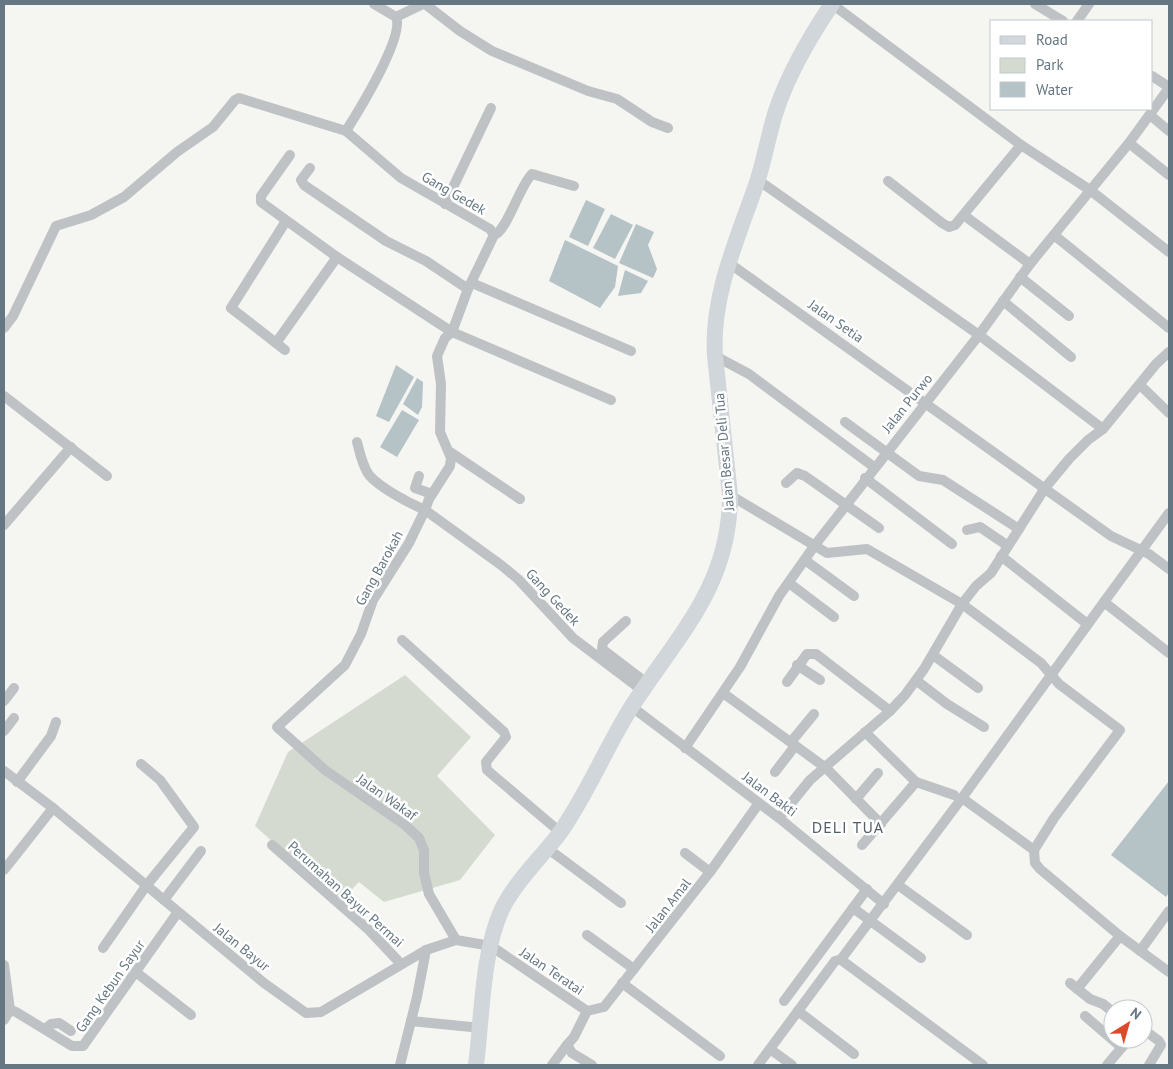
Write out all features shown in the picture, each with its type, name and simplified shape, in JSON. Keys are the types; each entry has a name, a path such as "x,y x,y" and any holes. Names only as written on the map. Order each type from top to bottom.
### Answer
{"main road":[{"name":"Jalan Besar Deli Tua","path":"476,1065 490,946 502,911 511,892 560,832 632,707 696,614 723,558 730,516 730,495 715,356 714,330 729,263 758,180 776,111 786,84 804,47 832,4"}],"street":[{"path":"346,131 367,96 388,54 399,26 396,17 374,4"},
{"path":"396,17 424,4 460,31 492,51 588,91 617,99 652,122 668,128"},
{"path":"832,4 1021,145 1090,190 1169,252"},
{"path":"1035,4 1061,20"},
{"path":"1078,20 1089,4"},
{"path":"1153,77 1169,88"},
{"name":"Jalan Purwo","path":"685,748 740,668 773,607 845,504 979,335 1030,264 1150,116 1169,88"},
{"name":"Gang Gedek","path":"4,328 13,316 20,298 48,247 56,226 91,215 124,196 177,152 214,127 235,100 239,98 346,131 401,178 490,229 494,235"},
{"path":"445,204 491,108"},
{"path":"1150,116 1169,131"},
{"path":"1128,143 1169,175"},
{"path":"888,181 949,227 955,225 965,216 1021,145"},
{"path":"290,154 260,200 286,221 337,257 452,332 611,400"},
{"path":"310,168 302,180 304,185 386,241 470,286 631,351"},
{"path":"425,510 432,494 450,466 450,452 440,432 441,384 437,356 445,338 452,332 470,286 494,235 502,229 523,186 532,174 574,186"},
{"path":"758,180 979,335 1103,429"},
{"path":"965,216 1030,264"},
{"path":"285,350 231,308 286,221"},
{"path":"1054,236 1169,328"},
{"path":"276,343 337,257"},
{"name":"Jalan Setia","path":"729,263 1111,536 1141,550 1169,569"},
{"path":"1020,277 1069,316"},
{"path":"1003,301 1071,357"},
{"path":"780,818 810,780 890,712 916,681 962,604 976,586 991,573 1045,488 1069,459 1088,440 1103,429 1169,352"},
{"path":"715,356 749,374 874,467"},
{"path":"1140,385 1169,413"},
{"path":"4,396 107,476"},
{"path":"846,422 922,478 943,480 1019,530"},
{"name":"Gang Gedek","path":"358,442 362,460 370,476 425,510 501,565 518,579 573,638 645,687"},
{"path":"4,526 71,447"},
{"path":"450,452 520,499"},
{"path":"786,482 797,472 815,482 879,528"},
{"path":"419,476 415,488 432,494"},
{"path":"865,478 952,544"},
{"path":"730,495 831,554 859,548 866,550 962,604 1041,663 1059,684 1120,730 1054,818 1034,850 1033,858 1036,865 1120,936 1169,972"},
{"name":"Gang Barokah","path":"278,727 345,664 361,634 373,600 409,543 425,510"},
{"path":"758,1065 798,1011 884,904 958,797 1169,513"},
{"path":"967,530 980,526 1008,546"},
{"path":"1001,556 1086,623"},
{"path":"805,560 854,596"},
{"path":"789,583 834,617"},
{"path":"1104,602 1169,653"},
{"path":"626,621 603,642 602,648 645,687"},
{"path":"402,640 504,732 506,736 504,742 486,762 487,770 560,832"},
{"path":"787,682 797,664 806,654 816,654 890,712"},
{"path":"933,654 978,688"},
{"path":"797,664 820,680"},
{"path":"916,681 947,704 984,727"},
{"path":"4,701 14,688"},
{"path":"722,693 826,768 881,824"},
{"name":"Jalan Bakti","path":"632,707 780,818 884,904"},
{"path":"775,772 814,714"},
{"path":"4,731 14,718"},
{"path":"17,782 51,736 56,722"},
{"name":"Jalan Wakaf","path":"278,727 324,770 405,825 419,838 424,850 424,873 430,894 456,940"},
{"path":"865,732 916,782 958,797 1034,850"},
{"path":"103,948 146,886 194,825 160,780 142,764"},
{"name":"Jalan Bayur","path":"4,772 53,808 264,983 306,1013 320,1012 426,950 456,940 490,946"},
{"path":"856,799 878,773"},
{"path":"862,845 916,782"},
{"name":"Jalan Amal","path":"587,1012 604,1007 710,872 759,803"},
{"path":"4,870 53,808"},
{"name":"Perumahan Bayur Permai","path":"272,845 369,930 401,964"},
{"path":"548,848 621,903"},
{"path":"164,900 200,851"},
{"path":"685,853 710,872"},
{"path":"898,885 967,935"},
{"path":"784,1001 867,889"},
{"path":"853,908 921,958"},
{"path":"1140,951 1169,911"},
{"name":"Gang Kebun Sayur","path":"10,1010 20,1013 72,1046 83,1046 137,973 178,912"},
{"path":"587,935 634,969"},
{"path":"1103,1004 1090,999 1073,986 1120,936"},
{"name":"Jalan Teratai","path":"490,946 587,1012 574,1037 552,1065"},
{"path":"400,1065 426,950"},
{"path":"821,950 839,960 984,1065"},
{"path":"4,965 10,1010 4,1020"},
{"path":"137,973 191,1015"},
{"path":"622,983 720,1056"},
{"path":"798,1011 854,1054"},
{"path":"1085,1016 1103,1032"},
{"path":"411,1021 481,1028"},
{"path":"45,1029 51,1024 60,1023 71,1030"},
{"path":"1149,1065 1161,1045 1153,1037"},
{"path":"567,1045 572,1053 592,1065"},
{"path":"770,1049 792,1065"},
{"path":"1107,1065 1119,1049"}],"green space":[{"path":"405,675 471,737 437,776 495,835 460,880 384,902 359,882 340,902 255,826 288,752"}],"water":[{"path":"586,200 605,209 588,246 569,237"},
{"path":"611,214 633,225 615,259 593,248"},
{"path":"636,224 654,232 648,245 657,269 653,278 619,263"},
{"path":"565,240 618,266 615,287 600,308 549,281"},
{"path":"625,270 648,281 641,293 618,296"},
{"path":"396,365 414,377 389,422 376,416"},
{"path":"417,378 423,382 422,407 418,415 403,404"},
{"path":"402,410 419,420 397,457 380,447"},
{"path":"1169,781 1169,893 1166,897 1111,855"}],"district":[{"name":"DELI TUA","path":"848,827"}]}
